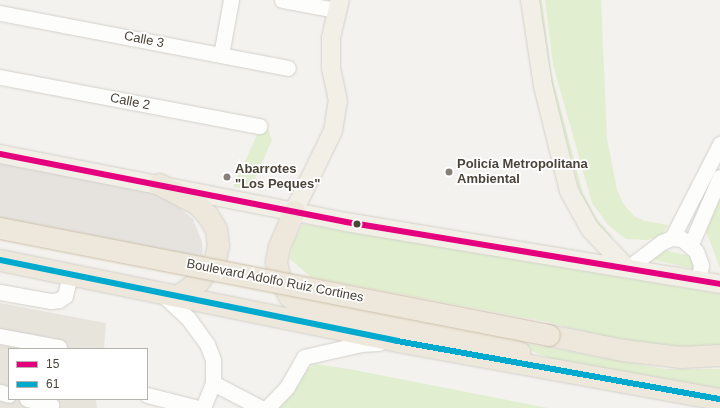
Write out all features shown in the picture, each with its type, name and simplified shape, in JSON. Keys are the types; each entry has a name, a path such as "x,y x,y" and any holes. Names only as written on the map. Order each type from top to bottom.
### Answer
{"highway":[{"path":"159,184 197,204 208,216 216,229 218,245 215,259 199,281 169,294"},
{"path":"294,211 279,246 276,262 280,279 289,296 299,304 319,310 472,336 590,374"},
{"name":"Boulevard Adolfo Ruiz Cortines","path":"0,228 623,350 681,357 720,355"},
{"path":"0,260 397,341 590,374 720,399"}],"main road":[{"path":"530,0 543,86 569,191 590,229 628,267"},
{"path":"294,211 333,131 338,101 331,68 331,38 338,5"},
{"path":"0,154 294,211 628,267 720,284"}],"street":[{"path":"221,55 230,0"},
{"path":"282,0 338,5"},
{"name":"Calle 3","path":"0,13 288,68"},
{"name":"Calle 2","path":"0,77 259,126"},
{"path":"691,244 712,182 720,144"},
{"path":"628,267 653,247 672,238 712,182"},
{"path":"672,238 682,239 691,244 701,265 699,280"},
{"path":"0,292 52,301 59,300 65,296 70,274"},
{"path":"169,294 207,344 213,360 218,387 203,408"},
{"path":"0,336 59,347"},
{"path":"267,408 286,387 304,357 361,344 397,341"},
{"path":"218,387 261,408"},
{"path":"148,395 198,408"},
{"path":"30,400 51,405"}],"shaded area":[{"path":"0,159 155,188 193,219 202,242 203,257 0,218"},
{"path":"0,303 106,323 104,348 8,348 8,400 96,400 97,408 0,408"}],"green space":[{"path":"538,0 542,0 551,72 583,193 596,218 611,235 609,238 595,223 580,192 547,70"},
{"path":"545,0 601,0 607,138 617,190 624,205 634,216 645,221 668,225 661,236 647,240 626,239 608,225 592,203 553,65"},
{"path":"264,120 272,140 250,190 233,187"},
{"path":"720,195 720,268 705,229"},
{"path":"303,224 720,294 720,347 692,351 629,344 553,323 311,277 290,259 293,243"},
{"path":"660,249 695,257 694,269 646,258"},
{"path":"496,338 665,369 720,369 720,391 559,361"},
{"path":"315,364 349,369 548,408 279,408 302,372"}],"transit line":[{"name":"15","path":"0,154 346,222 720,284"},
{"name":"61","path":"0,260 397,341 720,399"}],"place":[{"name":"Policía Metropolitana Ambiental","path":"449,172"},
{"name":"Abarrotes \"Los Peques\"","path":"227,177"}]}
